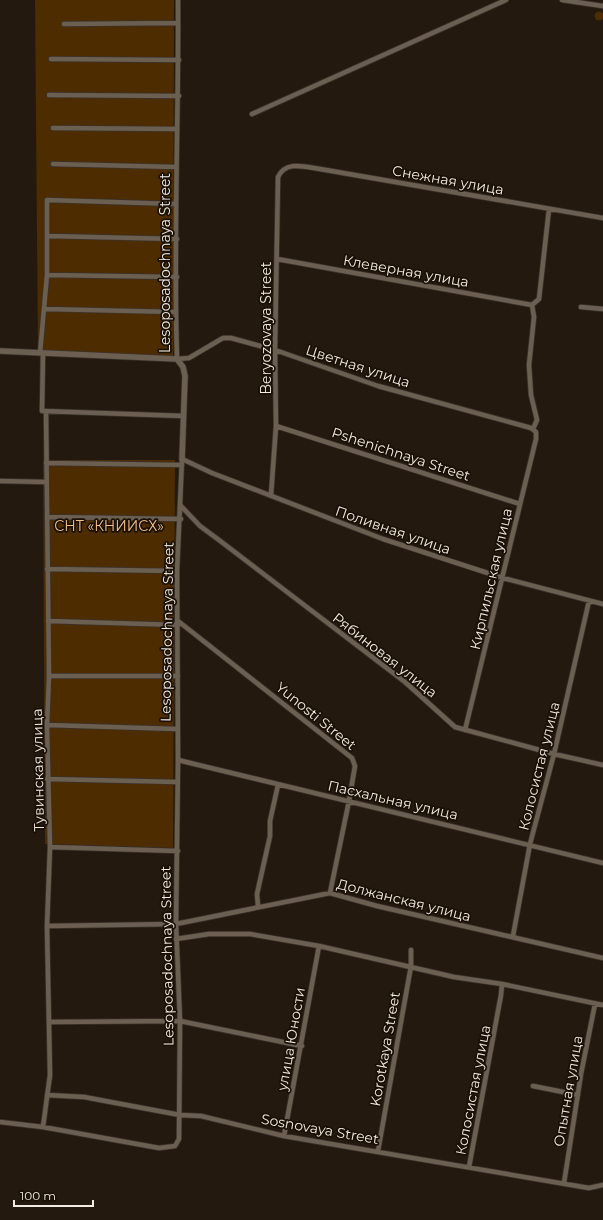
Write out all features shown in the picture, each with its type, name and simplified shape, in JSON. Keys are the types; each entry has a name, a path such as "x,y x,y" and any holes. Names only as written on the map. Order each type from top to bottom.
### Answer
{"street":[{"name":"Lesoposadochnaya Street","path":"43,1127 159,1148 174,1146 179,1139 180,1021 176,939 178,851 177,572 181,519 185,376 183,367 177,359 175,312 177,277 176,167 179,96 178,0"},
{"path":"252,114 506,0"},
{"path":"562,0 603,6"},
{"path":"64,24 178,24"},
{"path":"51,59 179,60"},
{"path":"49,95 179,96"},
{"path":"53,128 177,129"},
{"path":"53,164 176,167"},
{"name":"Снежная улица","path":"289,166 320,169 603,218"},
{"name":"Beryozovaya Street","path":"271,495 276,426 275,350 278,177 282,170 289,166"},
{"name":"Тувинская улица","path":"43,1127 50,1075 47,926 50,847 47,780 49,676 45,482 46,463 41,353 47,275 47,200 176,204"},
{"path":"532,305 539,300 549,208"},
{"path":"48,236 177,239"},
{"name":"Клеверная улица","path":"277,259 532,305"},
{"path":"47,275 177,277"},
{"name":"Кирпильская улица","path":"465,730 536,439 534,431 537,420 531,395 528,365 534,317 532,305"},
{"path":"581,307 603,309"},
{"path":"44,309 175,312"},
{"name":"Цветная улица","path":"177,359 189,358 223,338 231,338 275,350 378,386 534,431"},
{"path":"0,351 177,359"},
{"path":"44,411 184,416"},
{"name":"Pshenichnaya Street","path":"276,426 520,504"},
{"path":"46,463 182,462"},
{"name":"Поливная улица","path":"182,462 383,539 502,578 603,604"},
{"path":"0,481 45,482"},
{"name":"Рябиновая улица","path":"181,506 212,535 405,682 455,727 554,754 603,765"},
{"path":"46,517 181,519"},
{"path":"47,569 177,572"},
{"name":"Колосистая улица","path":"513,936 530,844 554,754 590,601"},
{"path":"48,622 178,623"},
{"name":"Yunosti Street","path":"178,623 352,758 355,766 330,893"},
{"path":"49,676 178,676"},
{"path":"47,725 177,729"},
{"name":"Пасхальная улица","path":"178,760 530,844 603,863"},
{"path":"47,780 177,782"},
{"path":"258,906 257,894 270,836 270,821 278,785"},
{"path":"50,847 178,851"},
{"name":"Должанская улица","path":"47,926 176,924 258,906 330,893 399,911 513,936 603,958"},
{"path":"176,939 209,934 250,934 319,946 454,977 464,977 502,984 603,1005"},
{"name":"улица Юности","path":"284,1136 302,1046 319,946"},
{"name":"Korotkaya Street","path":"378,1151 411,966 411,950"},
{"name":"Колосистая улица","path":"469,1167 502,995 502,984"},
{"name":"Опытная улица","path":"564,1183 578,1095 595,1004"},
{"path":"49,1022 180,1021 302,1046"},
{"path":"533,1086 578,1095"},
{"name":"Sosnovaya Street","path":"47,1095 84,1097 180,1115 202,1116 284,1136 589,1188 603,1185"},
{"path":"0,1122 43,1127"}],"green space":[{"path":"35,0 174,0 173,360 38,356"},
{"path":"597,12 601,12 603,16 601,20 597,20 595,18 595,14"},
{"name":"СНТ «КНИИСХ»","path":"43,460 175,460 173,848 45,844"}]}
